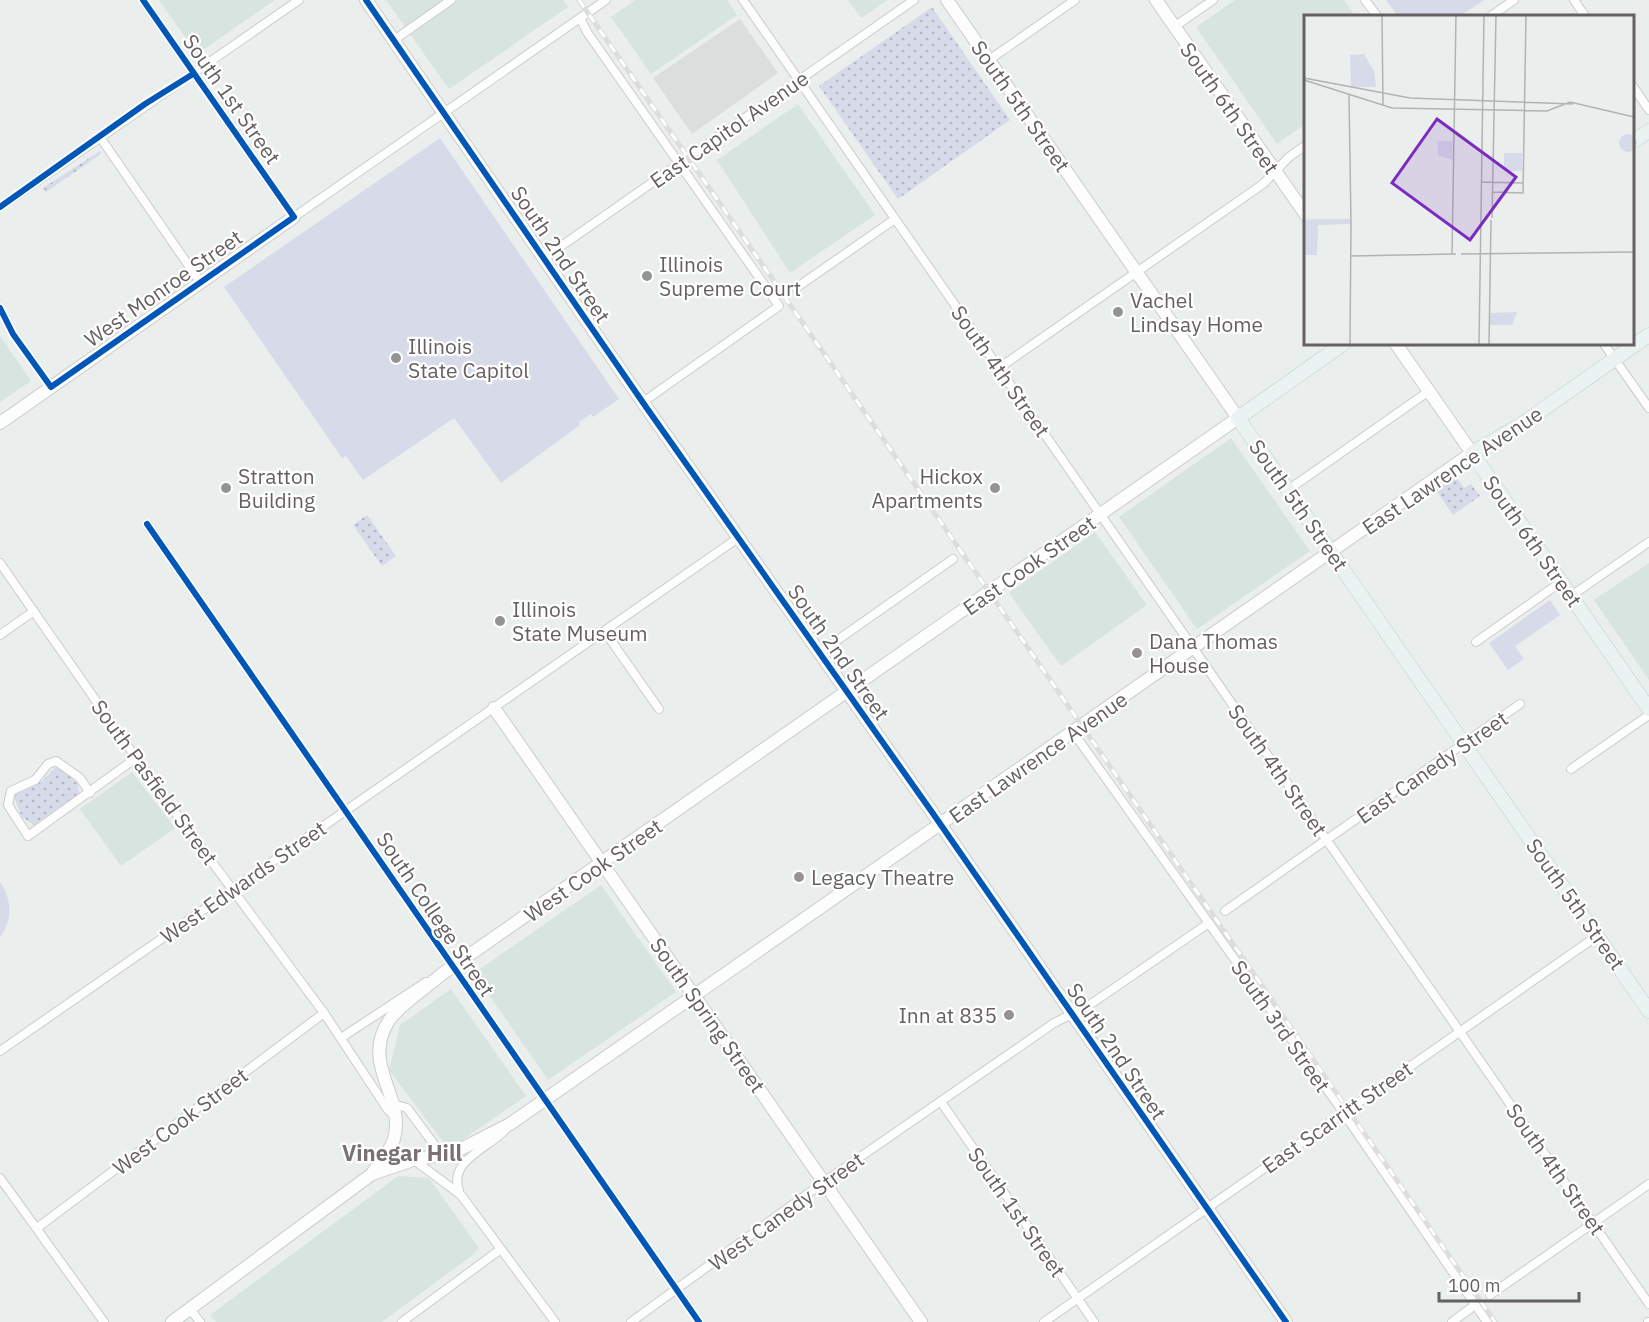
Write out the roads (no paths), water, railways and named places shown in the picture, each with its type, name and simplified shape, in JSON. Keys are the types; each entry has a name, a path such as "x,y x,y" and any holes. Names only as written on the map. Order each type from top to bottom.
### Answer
{"main road":[{"path":"1634,141 1649,131"},
{"name":"East Lawrence Avenue","path":"1472,453 1522,424 1649,335"},
{"name":"East Cook Street","path":"1238,418 1342,345"},
{"name":"South 5th Street","path":"1238,418 1649,1011"},
{"name":"South 6th Street","path":"1472,453 1649,709"}],"street":[{"name":"South 1st Street","path":"142,0 294,217"},
{"path":"0,207 298,0"},
{"name":"South 2nd Street","path":"366,0 643,402 941,825 1286,1322"},
{"path":"394,40 451,0"},
{"path":"294,217 606,0"},
{"name":"South 4th Street","path":"743,0 1649,1304"},
{"name":"East Capitol Avenue","path":"544,258 915,0"},
{"name":"South 5th Street","path":"947,0 1238,418"},
{"path":"989,60 1075,0"},
{"name":"South 6th Street","path":"1156,0 1304,214"},
{"path":"1174,27 1213,0"},
{"path":"1365,0 1376,15"},
{"path":"1492,15 1514,0"},
{"path":"1574,0 1585,15"},
{"path":"580,18 586,32 779,306 643,402"},
{"path":"1634,88 1649,110"},
{"path":"100,136 200,282"},
{"path":"999,368 1263,184 1274,170 1304,146"},
{"name":"West Monroe Street","path":"0,423 294,217"},
{"path":"796,288 895,219"},
{"path":"0,308 13,334 51,387"},
{"name":"South 6th Street","path":"1397,345 1472,453"},
{"path":"1605,345 1649,408"},
{"path":"1288,490 1429,391"},
{"name":"East Cook Street","path":"713,786 1238,418"},
{"name":"East Lawrence Avenue","path":"372,1174 414,1160 442,1155 471,1146 510,1124 1472,453"},
{"name":"South College Street","path":"147,524 699,1322"},
{"name":"West Edwards Street","path":"0,1051 738,538"},
{"path":"1571,596 1649,542"},
{"path":"819,652 952,559"},
{"name":"South Pasfield Street","path":"0,563 135,758 324,1013 388,1110 394,1110 403,1104 442,1155"},
{"path":"1476,642 1561,582"},
{"path":"0,635 34,611"},
{"path":"605,632 659,709"},
{"name":"East Canedy Street","path":"1225,911 1520,704"},
{"name":"South Spring Street","path":"494,708 921,1322"},
{"path":"1571,769 1649,715"},
{"name":"South 3rd Street","path":"1073,732 1343,1113 1487,1322"},
{"path":"90,793 80,778 56,760 48,764 35,780 11,791 8,805 28,836 90,793 135,758"},
{"name":"West Cook Street","path":"341,1038 415,987 453,967 713,786"},
{"path":"941,1101 1054,1023 1088,1006 1209,923"},
{"name":"East Scarritt Street","path":"1044,1322 1597,936"},
{"name":"West Cook Street","path":"372,1174 395,1136 394,1110 378,1056 380,1038 392,1017 442,974"},
{"name":"West Cook Street","path":"36,1228 324,1013"},
{"name":"South 1st Street","path":"941,1101 1094,1322"},
{"name":"West Canedy Street","path":"631,1322 824,1182 941,1101"},
{"path":"510,1124 495,1141 459,1168 456,1183 461,1195 555,1322"},
{"path":"414,1160 461,1195"},
{"path":"172,1322 372,1174"},
{"path":"0,1178 104,1322"},
{"path":"1490,1294 1649,1184"},
{"path":"402,1322 501,1249"},
{"path":"1452,1322 1475,1305"},
{"path":"190,1309 200,1322"}],"railway":[{"path":"579,0 1495,1322"}],"place":[{"name":"Illinois Supreme Court","path":"647,276"},
{"name":"Vachel Lindsay Home","path":"1118,312"},
{"name":"Illinois State Capitol","path":"396,358"},
{"name":"Stratton Building","path":"226,488"},
{"name":"Hickox Apartments","path":"995,488"},
{"name":"Illinois State Museum","path":"500,621"},
{"name":"Dana Thomas House","path":"1137,653"},
{"name":"Legacy Theatre","path":"799,877"},
{"name":"Inn at 835","path":"1009,1015"}],"district":[{"name":"Vinegar Hill","path":"402,1152"}]}
